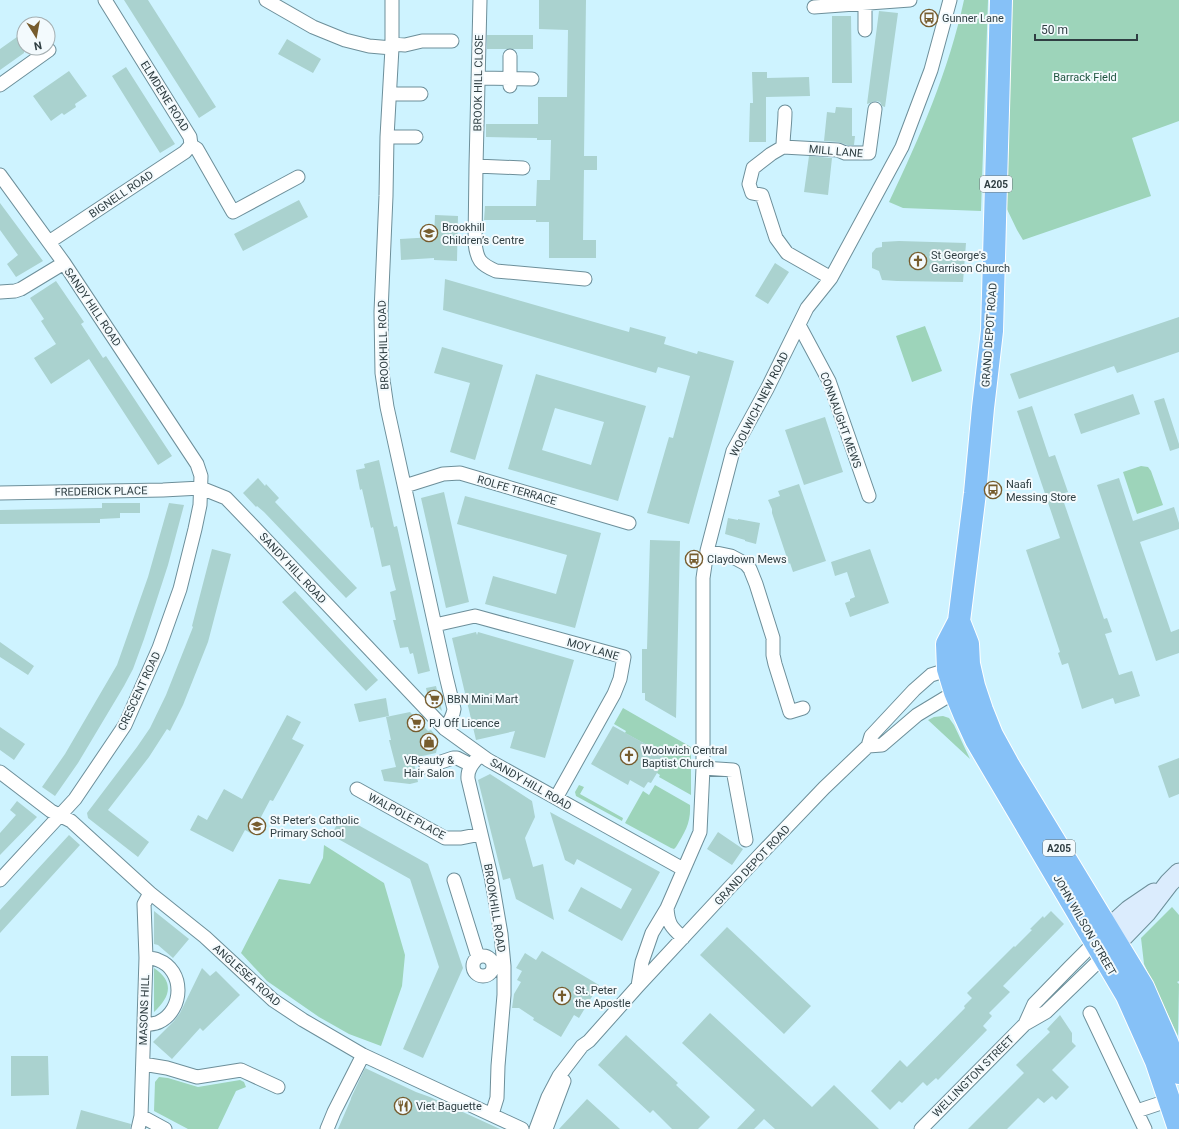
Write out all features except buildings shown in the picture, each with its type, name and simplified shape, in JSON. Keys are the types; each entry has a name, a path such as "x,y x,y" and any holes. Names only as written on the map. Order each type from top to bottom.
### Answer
{"highway":[{"name":"GRAND DEPOT ROAD","path":"948,669 947,644 959,621 975,493 992,331 1001,0"},
{"name":"GRAND DEPOT ROAD","path":"959,621 968,644 969,664 965,689"},
{"name":"JOHN WILSON STREET","path":"948,669 965,689 992,735 1106,943 1130,1003 1156,1060 1179,1129"},
{"name":"JOHN WILSON STREET","path":"1106,943 1147,995 1179,1073"}],"main road":[{"name":"WELLINGTON STREET","path":"1106,943 1129,910 1174,878"}],"street":[{"name":"ELMDENE ROAD","path":"105,0 190,137 191,145 198,149 234,212 298,177"},
{"path":"266,0 313,27 345,40 369,46 392,46 422,41 452,41"},
{"name":"BROOKHILL ROAD","path":"392,0 392,46 387,137 381,312 382,373 387,407 454,709 454,714 444,729"},
{"name":"BROOK HILL CLOSE","path":"480,0 475,243 477,255 484,265 496,271 585,280"},
{"path":"814,7 910,0"},
{"name":"WOOLWICH NEW ROAD","path":"638,986 642,962 652,933 667,908 700,832 703,768 703,578 707,551 733,451 767,389 807,308 830,278 902,147 931,70 950,0"},
{"path":"865,30 866,4"},
{"path":"0,85 41,56"},
{"path":"510,56 510,82"},
{"path":"478,78 510,82 532,79"},
{"path":"390,94 421,94"},
{"name":"MILL LANE","path":"783,147 838,150 845,153 869,153 875,109"},
{"path":"785,112 783,147 753,168 749,184 752,193 762,195 776,238 787,254 830,278"},
{"path":"387,137 416,137"},
{"name":"BIGNELL ROAD","path":"49,242 185,152 191,145"},
{"path":"476,166 523,168"},
{"name":"SANDY HILL ROAD","path":"0,175 64,263 197,464 201,476 201,488 226,498 475,760 556,798 683,869"},
{"path":"0,292 21,289 64,263"},
{"name":"CONNAUGHT MEWS","path":"799,325 829,381 869,496"},
{"name":"ROLFE TERRACE","path":"405,486 443,474 460,473 629,523"},
{"name":"FREDERICK PLACE","path":"0,492 201,488"},
{"name":"CRESCENT ROAD","path":"0,880 75,799 125,725 159,648 180,589 196,529 201,488"},
{"path":"707,551 731,556 746,564 750,569 773,638 773,655 775,664 790,712 803,708"},
{"name":"MOY LANE","path":"435,625 475,616 624,657 620,679 614,694 556,798"},
{"name":"GRAND DEPOT ROAD","path":"638,986 803,811 868,746 871,736 922,682 931,675 969,664"},
{"path":"868,746 882,745 917,715 965,689"},
{"path":"426,767 454,758 475,760"},
{"name":"BROOKHILL ROAD","path":"475,760 467,773 498,911 501,934 498,966 504,995 497,1098 492,1114"},
{"path":"703,768 733,770 746,840"},
{"name":"ANGLESEA ROAD","path":"0,772 51,811 71,822 150,893 205,937 273,1000 303,1020 363,1055 522,1129"},
{"name":"WALPOLE PLACE","path":"357,789 445,838 461,838 481,834"},
{"path":"454,880 478,957 474,960 472,965 473,969 477,975 480,976 487,975 498,966"},
{"name":"MASONS HILL","path":"138,1129 141,1116 146,958 144,904 150,893"},
{"path":"667,908 670,925 683,938"},
{"name":"WELLINGTON STREET","path":"921,1129 1025,1024 1034,1004 1106,943"},
{"path":"144,1025 159,1022 170,1013 177,1002 179,990 176,977 169,967 158,960 146,958"},
{"path":"536,1129 558,1076 582,1046 589,1041 638,986"},
{"path":"1090,1013 1145,1129"},
{"path":"546,1129 565,1079 570,1069 588,1047 589,1041"},
{"path":"327,1129 363,1055"},
{"path":"143,1064 168,1068 197,1078 241,1070 278,1087"},
{"path":"1137,1111 1170,1100"},
{"path":"141,1116 165,1129"}],"green space":[{"path":"964,0 988,0 981,211 903,208 889,202 912,153 942,78 958,26"},
{"name":"Barrack Field","path":"1010,0 1179,0 1179,121 1132,138 1151,196 1023,240 1004,203"},
{"path":"925,326 942,371 912,382 896,336"},
{"path":"1141,466 1148,467 1151,471 1163,505 1137,514 1123,472"},
{"path":"623,708 691,747 691,795 659,777 660,775 657,773 660,752 625,733 626,731 614,724"},
{"path":"943,716 949,718 954,725 970,759 928,720 934,717"},
{"path":"579,785 584,787 580,794 623,818 622,821 576,796 575,792"},
{"path":"655,785 690,805 690,817 687,827 674,849 625,823 643,791 649,795"},
{"path":"324,845 384,883 405,955 402,986 381,1046 349,1034 319,1017 267,981 241,953 279,879 310,884 323,858"},
{"path":"1172,907 1179,915 1179,981 1177,982 1179,984 1178,1036 1144,964 1141,938"},
{"path":"154,968 161,973 165,979 168,990 164,1001 154,1012"},
{"path":"159,1077 168,1078 198,1087 240,1080 244,1082 246,1087 236,1091 218,1129 188,1129 154,1111 155,1082"}],"place":[{"name":"Gunner Lane","path":"929,18"},
{"name":"Brookhill Children’s Centre","path":"429,233"},
{"name":"St George's Garrison Church","path":"918,261"},
{"name":"Naafi Messing Store","path":"993,490"},
{"name":"Claydown Mews","path":"694,559"},
{"name":"BBN Mini Mart","path":"434,699"},
{"name":"PJ Off Licence","path":"416,723"},
{"name":"VBeauty & Hair Salon","path":"429,742"},
{"name":"Woolwich Central Baptist Church","path":"629,756"},
{"name":"St Peter's Catholic Primary School","path":"257,826"},
{"name":"St. Peter the Apostle","path":"562,996"},
{"name":"Viet Baguette","path":"403,1106"}]}
